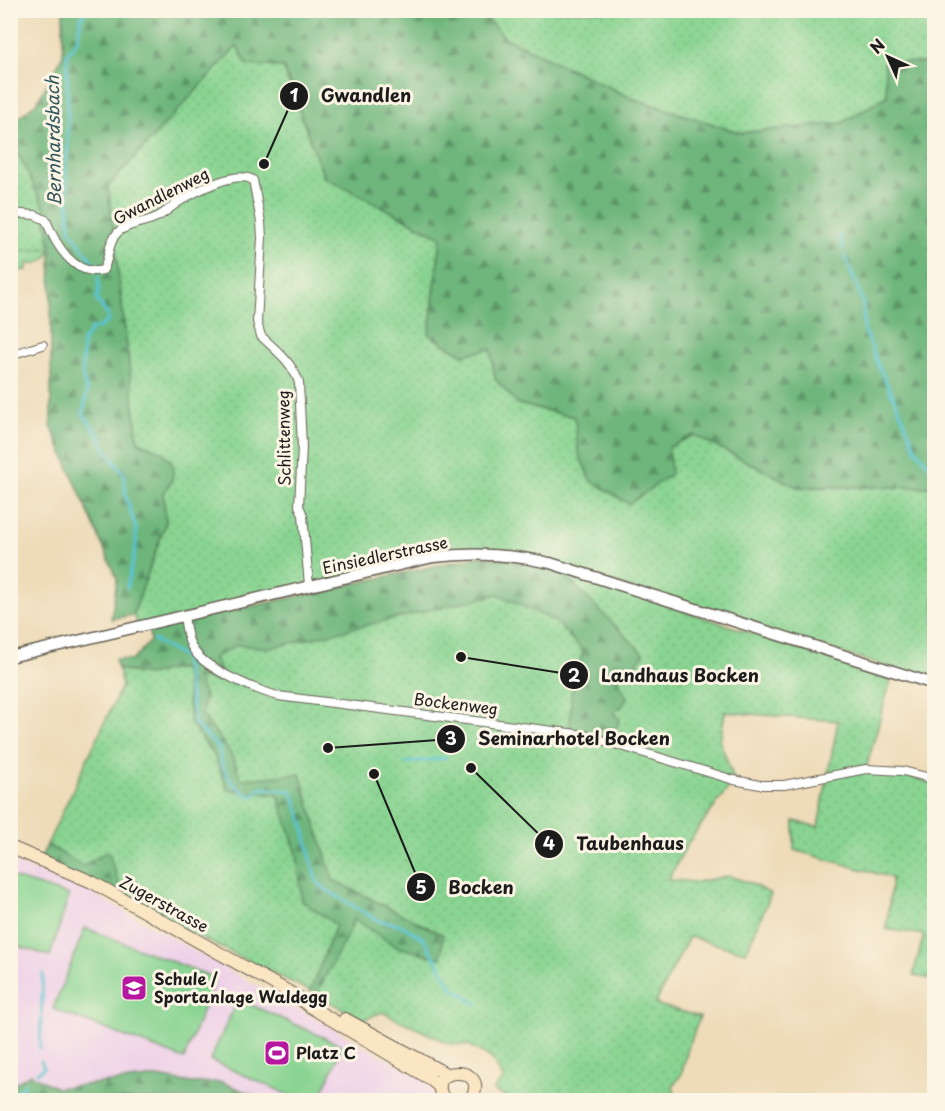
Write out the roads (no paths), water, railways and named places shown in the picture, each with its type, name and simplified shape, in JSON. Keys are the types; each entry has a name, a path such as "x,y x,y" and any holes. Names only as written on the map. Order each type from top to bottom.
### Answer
{"main road":[{"name":"Zugerstrasse","path":"10,847 92,882 298,997 440,1087"},
{"name":"Zugerstrasse","path":"298,997 312,1001 448,1075 458,1072 467,1075 473,1083 475,1098"},
{"path":"445,1101 440,1087 448,1075"}],"street":[{"name":"Schlittenweg","path":"234,177 246,176 253,180 261,222 258,330 261,336 291,365 298,383 302,447 299,506 303,514 309,586"},
{"name":"Gwandlenweg","path":"10,213 35,214 46,220 65,255 84,271 92,273 103,270 107,262 110,242 123,228 156,217 201,190 234,177"},
{"path":"10,356 43,345"},
{"name":"Einsiedlerstrasse","path":"10,657 433,557 472,554 511,555 550,563 934,684"},
{"name":"Bockenweg","path":"184,616 189,641 203,661 262,691 278,696 585,735 734,780 760,785 784,785 866,769 903,771 934,779"}],"waterway":[{"name":"Bernhardsbach","path":"86,10 81,18 77,41 67,54 66,170 70,230 97,268"},
{"path":"839,235 843,249"},
{"path":"845,256 863,302 864,329 879,367 915,448 934,471"},
{"name":"Bernhardsbach","path":"98,277 99,292 96,299 109,320 100,327 92,329 83,341 82,375 87,392 83,414 124,474 126,497 136,528 136,545 127,588"},
{"path":"154,640 184,658 195,724 219,748 222,764 228,777 238,788 251,797 261,788 292,791 302,820 316,880 325,889 377,920 401,925 424,939 452,987 478,1005"},
{"path":"405,763 446,758"},
{"path":"40,1049 43,974"},
{"path":"37,1073 44,1067 41,1061"},
{"path":"21,1100 20,1089 25,1084"}],"place":[{"name":"Gwandlen","path":"264,164"},
{"name":"Landhaus Bocken","path":"461,657"},
{"name":"Seminarhotel Bocken","path":"328,748"},
{"name":"Taubenhaus","path":"471,768"},
{"name":"Bocken","path":"374,774"},
{"name":"Schule / Sportanlage Waldegg","path":"134,988"},
{"name":"Platz C","path":"277,1053"}]}
